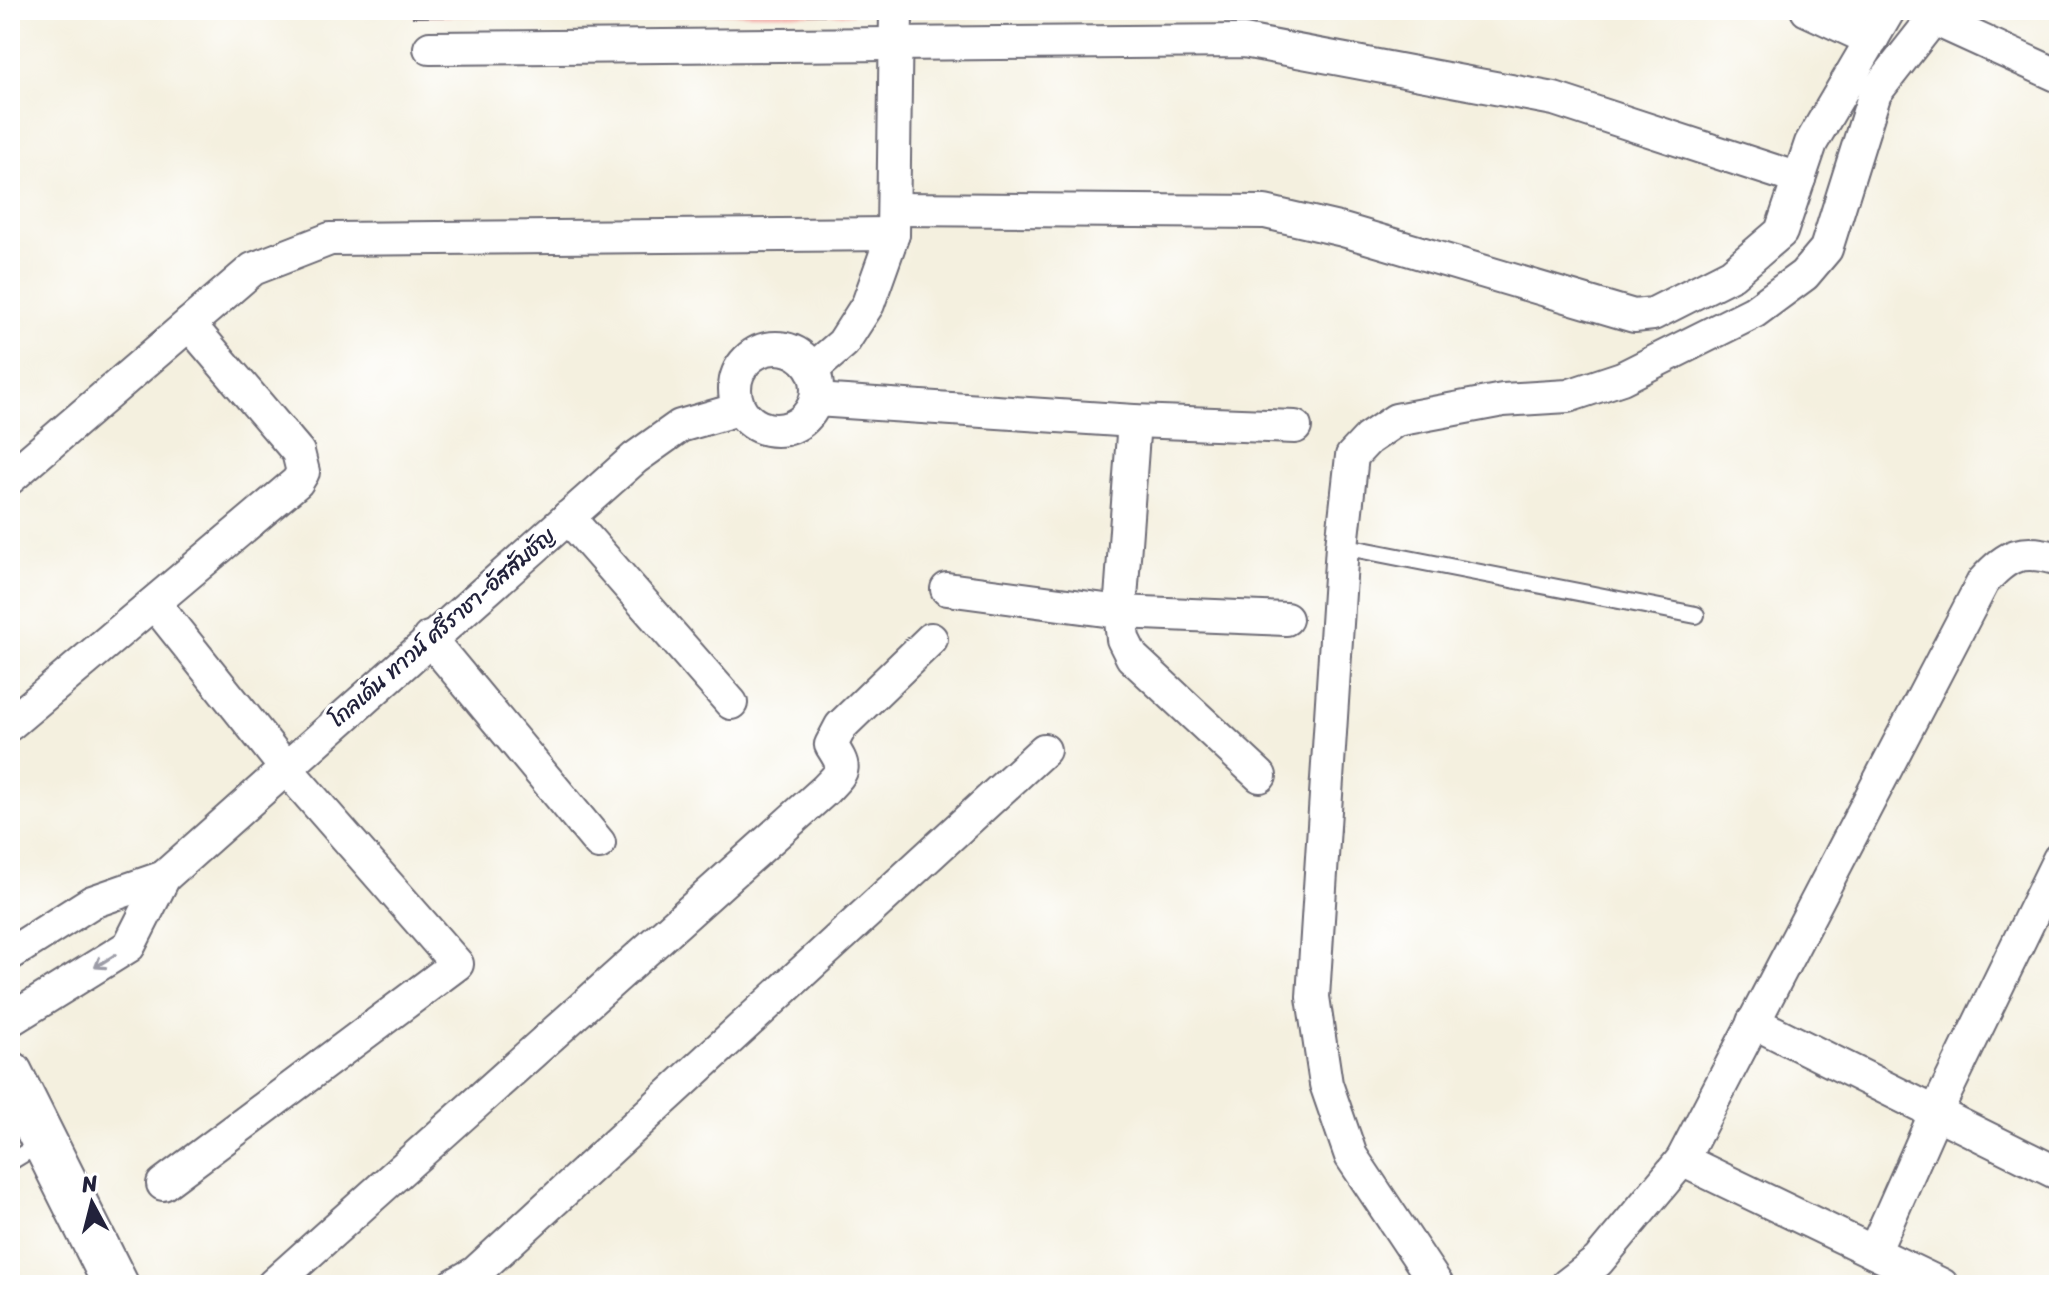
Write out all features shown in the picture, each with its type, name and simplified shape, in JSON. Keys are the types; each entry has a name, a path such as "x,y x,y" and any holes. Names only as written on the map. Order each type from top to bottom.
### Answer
{"main road":[{"path":"10,1073 27,1152 116,1285"}],"street":[{"path":"814,384 801,355 783,347 765,349 748,357 737,373 734,391 739,409 751,423 769,430 788,429 804,420 814,384 868,304 894,222 896,10"},
{"path":"1807,10 1872,40"},
{"path":"10,478 253,269 330,239 1265,212 1343,230 1634,316 1653,314 1732,274 1781,232 1811,143 1889,10"},
{"path":"1437,1285 1351,1156 1326,1084 1313,997 1342,546 1352,456 1368,439 1396,420 1503,400 1568,396 1622,378 1754,312 1804,275 1826,249 1875,93 1937,14 2059,76"},
{"path":"430,48 1244,41 1554,99 1799,179"},
{"path":"10,724 297,482 303,472 298,452 189,324"},
{"path":"814,384 1134,421 1295,427"},
{"name":"โกลเด้น ทาวน์ ศรีราชา-อัสสัมชัญ","path":"10,1020 129,946 164,877 284,766 635,458 680,426 739,409"},
{"path":"1134,421 1120,612 1123,639 1132,657 1260,776"},
{"path":"568,517 731,703"},
{"path":"1567,1285 1598,1261 1682,1160 1983,582 2001,561 2025,553 2059,559"},
{"path":"947,589 1120,612 1286,619"},
{"path":"154,603 284,766 457,964 163,1184"},
{"path":"429,638 599,843"},
{"path":"273,1285 825,790 843,768 832,740 931,639"},
{"path":"454,1285 475,1273 1044,750"},
{"path":"1874,1252 1936,1112 2059,859"},
{"name":"โกลเด้น ทาวน์ ศรีราชา-อัสสัมชัญ","path":"10,954 92,902 164,877"},
{"path":"1753,1022 2059,1174"},
{"path":"1682,1160 1942,1285"}],"lane":[{"path":"1342,546 1696,615"}],"building":[{"path":"413,10 527,10 527,16 413,17"},
{"path":"547,10 689,10 689,16 547,16"},
{"path":"711,10 853,10 853,15 711,14"}]}
